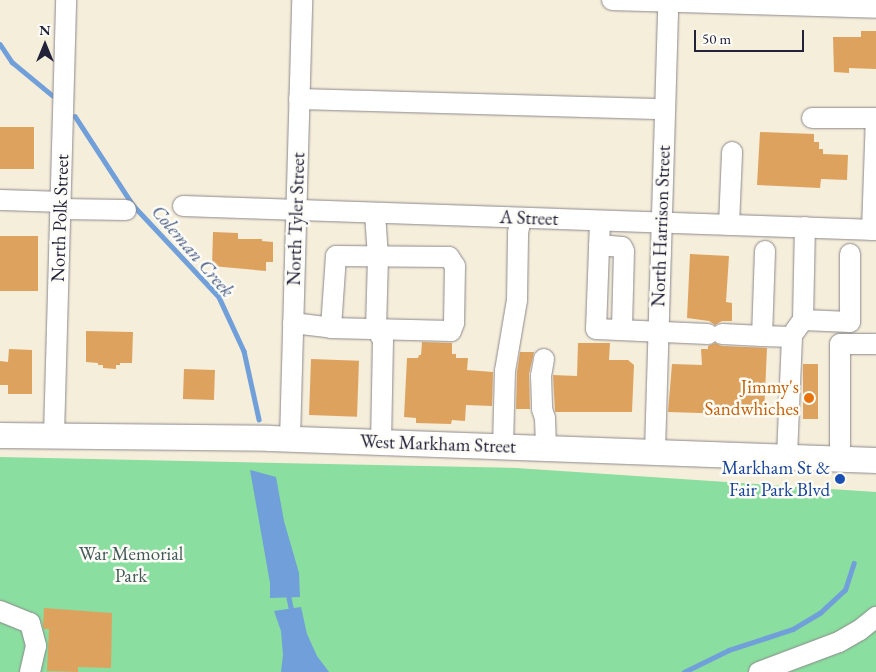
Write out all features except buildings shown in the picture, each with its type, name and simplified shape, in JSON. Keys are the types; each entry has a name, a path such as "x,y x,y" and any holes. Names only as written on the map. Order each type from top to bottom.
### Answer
{"main road":[{"name":"West Markham Street","path":"0,435 290,439 876,460"}],"street":[{"name":"North Polk Street","path":"54,435 66,0"},
{"name":"North Tyler Street","path":"290,439 302,0"},
{"path":"612,0 876,8"},
{"name":"North Harrison Street","path":"655,451 668,1"},
{"path":"300,99 665,109"},
{"path":"812,118 876,118 874,230"},
{"path":"729,225 732,152"},
{"path":"0,200 126,210"},
{"name":"A Street","path":"182,206 874,230"},
{"path":"375,213 378,257 376,328 383,340 382,442"},
{"path":"503,446 505,371 518,300 518,233 521,218"},
{"path":"600,221 596,329 792,337"},
{"path":"787,457 792,337 803,320 805,228"},
{"path":"599,245 622,247 624,251 622,330"},
{"path":"762,336 765,251"},
{"path":"803,320 850,322 850,254"},
{"path":"293,323 331,328 451,331 454,323 455,266 449,257 336,256 331,328"},
{"path":"840,460 840,344 876,344"},
{"path":"544,359 541,376 546,447"},
{"path":"0,611 30,623 36,646 30,672"},
{"path":"759,672 839,642 860,630 876,617"}],"green space":[{"name":"War Memorial Park","path":"0,457 516,468 876,492 876,672 0,672"}],"water":[{"path":"250,470 276,477 284,521 299,573 300,597 270,598 270,583"},
{"path":"301,607 307,634 317,656 329,672 281,672 283,655 281,631 274,611"}],"waterway":[{"name":"Coleman Creek","path":"0,44 12,62 52,95"},
{"name":"Coleman Creek","path":"75,116 133,205 219,297 244,351 259,419"},
{"path":"684,672 729,650 793,629 820,613 845,590 854,563"},
{"name":"Coleman Creek","path":"288,593 292,612"}],"place":[{"name":"Jimmy's Sandwhiches","path":"809,398"},
{"name":"Markham St & Fair Park Blvd","path":"840,479"}]}
